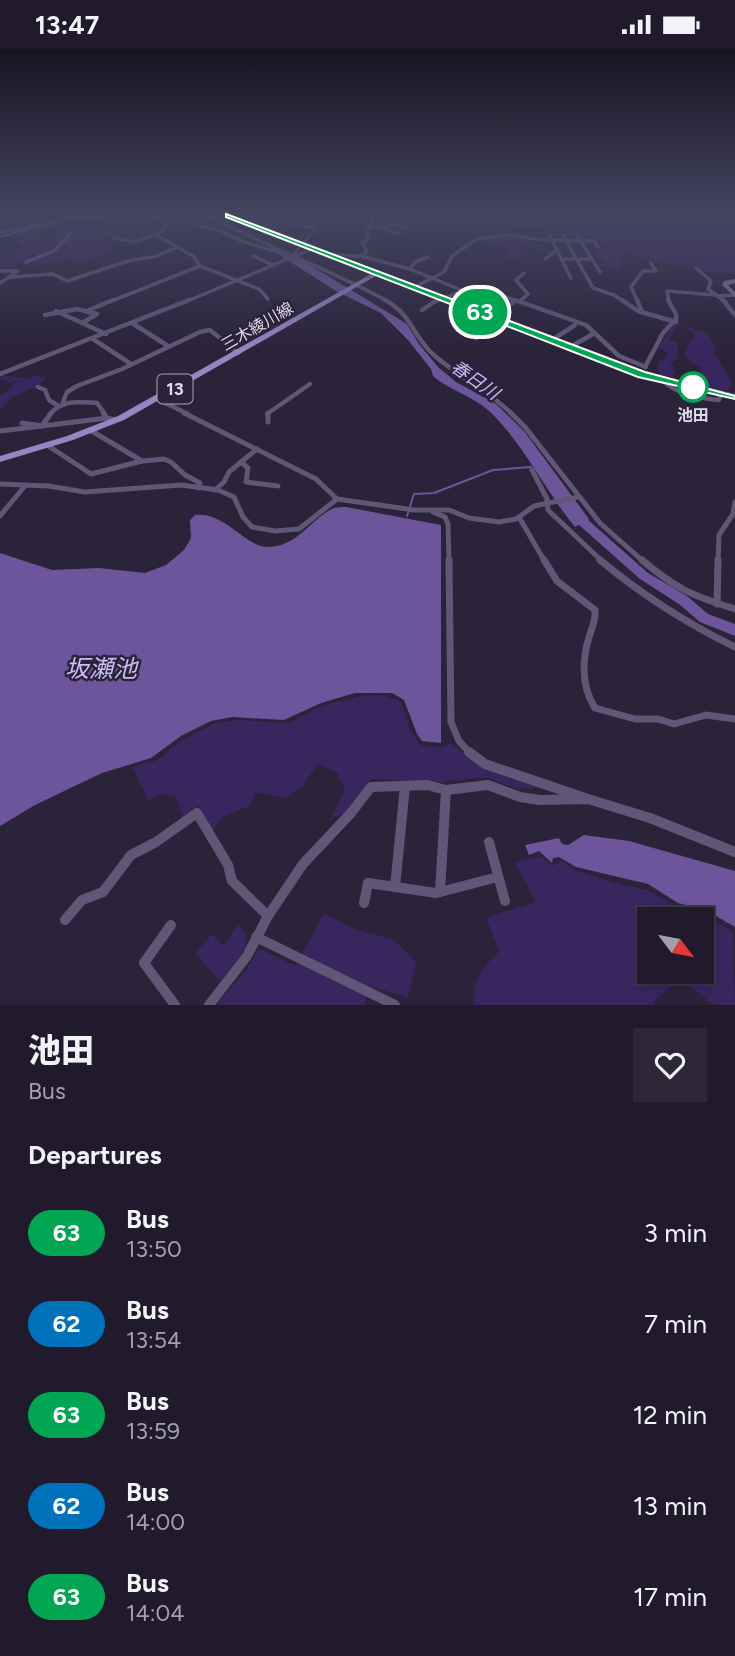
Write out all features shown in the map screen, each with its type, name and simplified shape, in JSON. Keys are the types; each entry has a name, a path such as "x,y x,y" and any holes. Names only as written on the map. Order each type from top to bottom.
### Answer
{"main road":[{"path":"345,260 642,375 735,396"},
{"name":"三木綾川線","path":"0,459 90,430 158,399 378,272"},
{"path":"735,281 726,282 724,285 735,295"}],"street":[{"path":"11,277 53,274 67,281 137,260"},
{"path":"196,260 200,265 259,289 268,299"},
{"path":"261,260 272,265"},
{"path":"0,374 290,260"},
{"path":"303,260 402,311 433,355 510,411 544,448 577,497 600,523 669,583 690,595 735,609"},
{"path":"375,260 410,269 461,290"},
{"path":"410,269 415,262 421,260"},
{"path":"415,287 444,272 451,260"},
{"path":"561,260 571,278"},
{"path":"576,260 593,288 614,295 642,312 673,321"},
{"path":"592,260 600,272"},
{"path":"642,312 631,287 643,271 656,271 651,263"},
{"path":"45,315 63,307 89,310 200,265"},
{"path":"696,268 711,279 707,287 735,315"},
{"path":"0,271 18,271 0,283"},
{"path":"476,338 475,333 492,317 528,294 516,280 524,273"},
{"path":"422,310 442,297 474,286 586,325 619,356 646,367"},
{"path":"642,375 663,333 677,320 666,297 667,291 735,295"},
{"path":"82,323 97,316 89,310"},
{"path":"56,311 106,334"},
{"path":"132,323 168,346"},
{"path":"552,340 575,325"},
{"path":"42,426 67,392 77,386 210,330 238,353"},
{"path":"570,347 595,333"},
{"path":"93,339 131,364"},
{"path":"268,422 268,412 310,384"},
{"path":"38,387 45,390 48,400 60,404 97,403 111,419"},
{"path":"158,399 316,479 337,499 411,510 449,510 480,521 508,521 534,506 577,497"},
{"path":"0,431 111,419"},
{"path":"22,423 42,426"},
{"path":"90,430 142,461"},
{"path":"47,445 91,474 142,461 164,460 200,483 198,488"},
{"path":"215,489 224,482 229,472 257,449"},
{"path":"241,462 248,468 246,482 278,486"},
{"path":"532,470 548,504 548,510 623,579 694,627 735,647"},
{"path":"0,484 50,486 83,492 163,486 215,489 234,497 243,517 252,527 293,533 307,526 337,499"},
{"path":"0,516 24,487"},
{"path":"717,604 719,535 733,514 735,502"},
{"path":"424,510 445,517 448,524 451,722 454,734 471,756 485,764 650,818 735,852"},
{"path":"519,517 558,581 596,610 596,620 586,651 584,677 584,689 595,709 635,719 658,719 674,724 706,715 735,719"},
{"path":"209,1005 247,956 268,916 303,864 351,813 371,787 427,785 446,790 488,785 520,797 540,800 588,799"},
{"path":"394,887 405,786"},
{"path":"440,893 446,790"},
{"path":"65,920 82,900 103,892 131,855 156,842 197,813 228,865 232,881 268,916"},
{"path":"489,842 505,901"},
{"path":"364,903 368,883 440,893 498,877"},
{"path":"171,925 144,964 175,1005"},
{"path":"257,937 395,1005"}],"shaded area":[{"path":"0,260 29,260 7,270 0,270"},
{"path":"40,260 90,260 65,260 25,267"},
{"path":"602,260 620,260 624,263 620,270 607,268"},
{"path":"648,260 735,260 735,274 706,272"},
{"path":"674,323 677,327 668,340 678,342 678,358 668,366 673,367 675,373 667,377 660,375 657,368 660,361 667,356 667,352 658,348"},
{"path":"679,324 708,333 716,349 715,353 732,384 728,391 694,384 682,376 696,376 702,368 692,363 684,354 695,333"},
{"path":"3,375 29,379 33,376 46,377 40,385 12,397 0,411 0,394 17,381 6,383 8,380 0,380"},
{"path":"382,695 401,702 410,730 420,745 442,748 451,743 482,766 543,788 516,789 486,777 441,782 371,779 345,812 330,820 345,790 337,773 318,763 303,786 286,798 255,792 249,806 224,816 212,830 199,806 183,816 177,798 163,794 148,800 133,767 158,760 179,742 213,724 238,720 289,723 322,706 360,696"},
{"path":"541,856 552,866 561,861 577,871 647,890 677,907 637,907 637,984 714,984 714,920 733,932 735,1005 715,1005 688,986 673,985 654,1001 655,1005 474,1005 479,975 499,952 486,918 536,902 515,863"},
{"path":"324,913 354,929 394,940 416,961 408,998 368,985 365,1005 217,1005 245,970 258,948 296,966"},
{"path":"237,925 245,932 247,947 220,981 195,953 212,934 224,945"}],"water":[{"path":"287,260 305,262 407,324 438,367 456,382 496,404 524,431 589,519 575,527 512,436 488,410 433,376 431,369 408,340 381,313 336,291"},
{"name":"坂瀬池","path":"346,507 441,525 441,743 422,741 404,700 392,693 355,693 321,703 284,720 232,717 211,721 181,736 151,758 102,773 35,805 0,826 0,553 52,570 99,568 145,573 166,565 184,550 191,538 190,520 195,515 216,519 252,542 269,547 279,546 295,538 332,509"},
{"path":"584,835 629,841 735,871 735,927 714,915 714,907 692,907 678,903 648,884 576,867 559,857 553,858 552,863 539,851 529,855 525,845 559,838 562,844 568,845"}],"waterway":[{"path":"26,262 32,260"},
{"path":"407,516 414,494 434,493 493,470 531,467"},
{"name":"春日川","path":"574,514 644,576 683,600 704,618 735,630"}],"bus line":[{"name":"63","path":"344,260 642,375 735,396"}],"place":[{"name":"池田","path":"693,387"}]}
